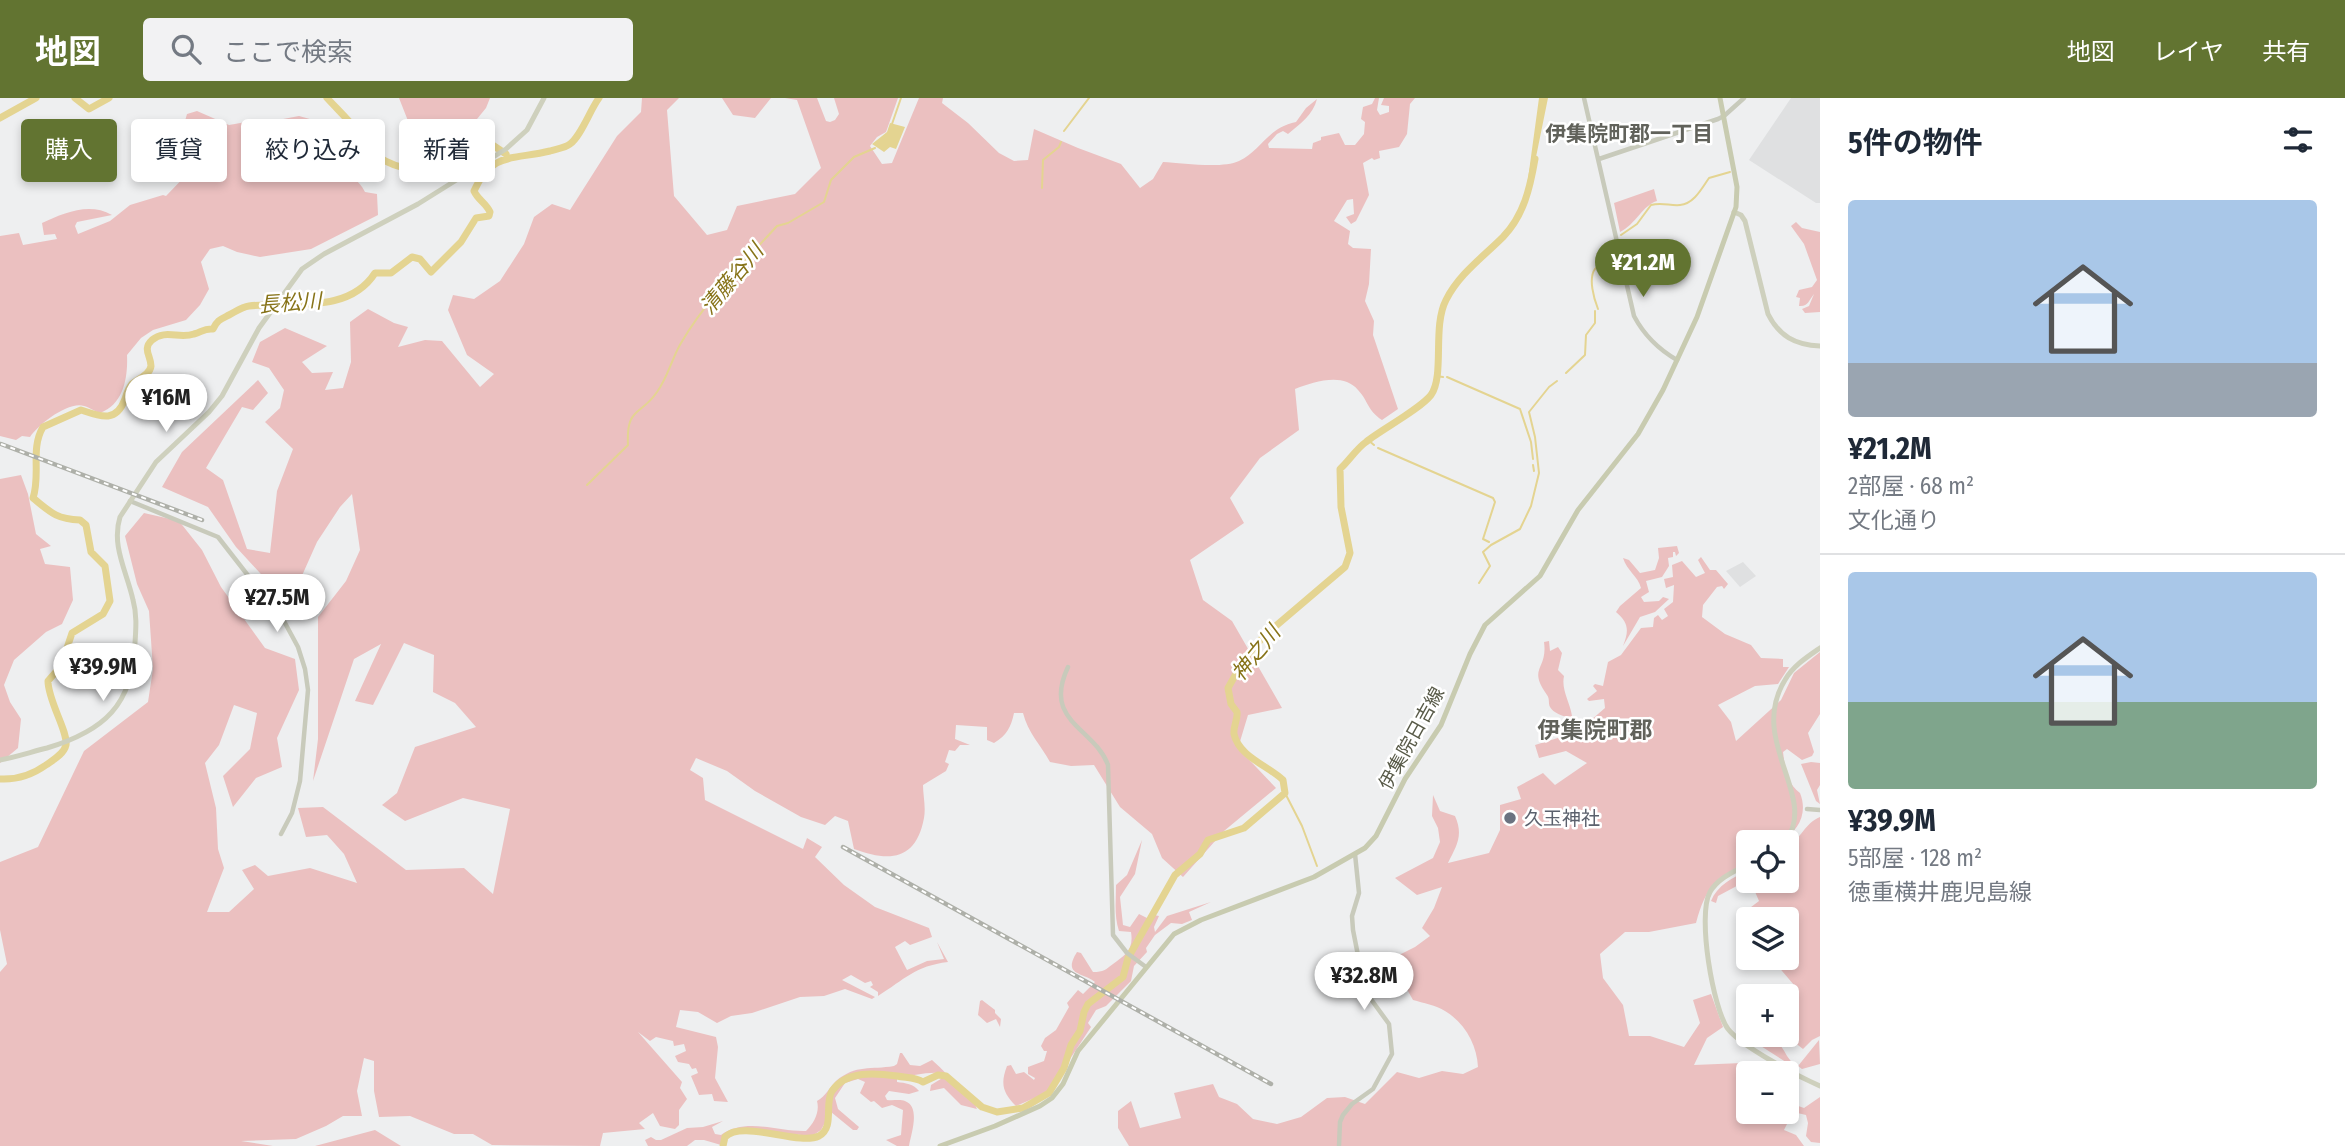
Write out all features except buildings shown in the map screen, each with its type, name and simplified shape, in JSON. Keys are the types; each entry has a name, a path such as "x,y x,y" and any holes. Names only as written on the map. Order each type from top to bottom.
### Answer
{"main road":[{"path":"0,760 72,740 89,732 108,717 119,703 131,675 136,617 116,536 120,517 163,455 217,403 278,299 296,275 314,259 418,204 506,149 527,130 544,98"},
{"name":"伊集院日吉線","path":"940,1146 994,1126 1052,1098 1063,1084 1078,1051 1166,942 1184,927 1314,877 1366,848 1376,836 1405,779 1441,725 1485,625 1532,584 1545,568 1582,504 1648,421 1677,360 1697,317 1734,212 1737,187 1720,98"},
{"path":"1734,212 1745,221 1768,314 1773,323 1783,335 1793,341 1820,346"},
{"path":"1788,755 1777,723 1778,697 1784,681 1795,667 1820,648"},
{"path":"1806,812 1807,801"},
{"path":"1798,830 1802,824"},
{"path":"1736,872 1715,886 1705,905 1704,926 1718,1008 1726,1026 1738,1038 1820,1086"}],"street":[{"path":"1584,98 1634,316 1648,337 1666,354 1677,360"},
{"path":"1599,159 1724,116 1744,98"},
{"path":"130,500 218,537 285,623 298,647 305,669 307,690 300,781 292,813 281,834"},
{"path":"1068,667 1061,682 1061,699 1065,709 1073,724 1104,754 1108,765 1112,925 1117,941 1127,953 1146,967"},
{"path":"1806,812 1820,810"},
{"path":"1339,1146 1343,1115 1352,1104 1373,1089 1392,1054 1389,1024 1365,991 1353,930 1352,916 1359,893 1355,854"}],"shaded area":[{"path":"399,98 490,98 477,119 407,119"},
{"path":"642,98 679,98 667,110 674,196 707,235 727,230 737,206 795,194 821,168 797,100 785,98 817,98 826,121 830,122 839,114 834,98 898,98 886,132 877,137 870,146 882,164 892,163 919,98 943,98 942,103 968,123 999,153 1014,161 1028,160 1034,129 1121,164 1140,188 1153,179 1163,162 1212,165 1239,161 1278,129 1296,122 1317,99 1306,119 1288,134 1283,131 1277,134 1268,144 1269,148 1312,149 1313,143 1321,140 1321,137 1339,133 1345,145 1355,145 1364,134 1365,122 1361,119 1363,107 1379,98 1377,110 1380,115 1389,112 1389,106 1381,105 1384,98 1415,98 1410,104 1407,134 1399,147 1379,151 1380,158 1372,158 1363,163 1369,195 1356,221 1351,224 1346,217 1354,214 1353,199 1347,200 1334,221 1350,231 1348,244 1353,248 1371,249 1365,301 1374,321 1373,335 1398,409 1382,420 1373,413 1362,394 1344,381 1328,380 1295,389 1299,430 1260,458 1230,498 1244,523 1190,560 1203,600 1232,621 1282,708 1248,715 1238,748 1276,788 1224,831 1183,877 1162,858 1152,834 1120,807 1094,765 1071,766 1050,762 1031,733 1023,713 1014,713 1008,730 994,743 987,740 987,727 956,725 955,739 970,745 960,745 955,751 949,750 945,762 949,764 946,771 923,785 925,814 920,832 915,843 899,855 879,856 854,849 848,821 835,816 825,825 801,817 755,791 727,771 696,758 690,770 703,778 705,800 803,849 807,838 822,847 815,857 844,885 875,907 929,928 932,937 910,945 905,941 895,947 907,970 927,961 944,959 937,942 948,962 918,970 878,996 878,992 870,987 873,985 871,981 865,983 851,975 842,980 875,997 872,999 845,989 824,996 800,997 752,1013 731,1016 717,1023 698,1012 680,1010 676,1027 716,1037 718,1047 715,1078 728,1102 714,1101 712,1094 699,1095 691,1076 698,1073 696,1068 692,1069 689,1064 678,1062 675,1056 686,1051 684,1044 674,1046 673,1041 656,1037 650,1041 638,1032 682,1082 680,1088 687,1099 679,1110 679,1125 675,1129 660,1126 653,1113 639,1123 645,1129 603,1133 600,1146 492,1145 473,1134 454,1134 410,1116 379,1117 374,1091 374,1061 364,1058 357,1091 362,1116 343,1116 296,1139 241,1141 273,1146 0,1146 0,972 7,964 0,930 0,862 38,847 84,751 148,702 153,669 149,611 137,584 125,536 144,513 179,521 202,550 221,587 265,648 295,659 299,690 277,738 282,767 256,778 233,807 223,776 250,749 257,713 234,705 219,745 205,763 216,808 218,849 224,868 207,912 229,912 254,889 242,870 255,865 268,876 310,868 357,883 344,854 327,835 306,837 298,808 323,807 406,870 464,868 493,894 510,809 463,798 405,821 382,805 397,793 415,747 476,727 455,703 433,692 434,655 404,643 373,705 355,701 381,644 354,659 313,781 318,739 318,617 346,581 360,550 352,494 317,542 296,589 283,598 236,547 208,507 162,487 182,452 258,380 268,393 253,410 242,407 206,468 223,480 247,549 270,553 277,491 293,449 265,422 280,408 284,390 269,368 252,362 260,342 285,328 327,346 302,362 312,373 333,372 325,390 343,388 351,362 350,322 368,309 408,327 398,347 425,340 442,341 480,387 494,374 467,355 448,310 453,295 474,299 500,281 524,244 534,217 552,204 570,210 617,136 641,112"},
{"path":"722,98 771,98 755,118 733,115"},
{"path":"1539,98 1548,98 1527,186"},
{"path":"1791,98 1820,98 1820,203 1749,160"},
{"path":"197,111 215,119 186,119 187,114"},
{"path":"299,116 310,119 283,119"},
{"path":"241,123 241,182 358,182 365,192 377,194 378,215 311,249 260,257 223,246 210,249 201,262 209,289 200,305 186,320 153,330 141,338 127,355 123,389 108,409 100,413 77,405 62,410 30,437 22,436 16,440 0,436 0,236 19,233 23,245 57,239 55,234 44,235 42,223 77,210 94,209 112,215 77,222 75,226 78,234 110,221 130,205 166,196 179,182 227,182 227,124"},
{"path":"890,123 905,127 896,149 890,147 884,152 872,144 887,132"},
{"path":"1654,189 1657,201 1620,232 1614,203"},
{"path":"1796,222 1802,228 1820,232 1820,312 1805,313 1802,309 1809,306 1814,294 1808,303 1802,306 1799,306 1800,298 1796,297 1799,290 1812,287 1817,280 1804,244 1791,226"},
{"path":"21,475 28,494 36,534 51,546 40,549 45,564 70,567 73,600 62,624 46,632 14,660 4,685 10,702 21,719 18,748 0,763 0,479"},
{"path":"1677,546 1679,553 1676,556 1673,552 1673,557 1668,558 1669,566 1662,577 1646,581 1649,592 1641,597 1644,602 1659,601 1663,597 1669,599 1655,612 1640,617 1623,646 1627,628 1616,612 1641,588 1623,558 1629,560 1640,573 1655,570 1659,558 1658,548"},
{"path":"1701,557 1710,570 1716,570 1728,584 1724,589 1722,586 1717,587 1703,605 1702,617 1725,634 1751,645 1761,658 1783,659 1783,667 1789,667 1778,684 1755,686 1718,705 1731,722 1736,741 1781,700 1794,673 1820,652 1820,714 1808,733 1814,752 1812,756 1802,760 1787,749 1783,752 1789,779 1800,793 1802,814 1794,830 1736,830 1736,868 1720,879 1708,892 1696,923 1649,932 1625,932 1600,954 1603,978 1623,1005 1629,1036 1650,1036 1684,1047 1700,1023 1693,1000 1711,994 1723,1027 1707,1038 1694,1065 1736,1063 1736,1124 1787,1124 1784,1130 1796,1135 1804,1146 1129,1146 1118,1128 1118,1111 1131,1101 1140,1128 1181,1118 1174,1093 1213,1084 1219,1097 1237,1104 1253,1119 1277,1124 1301,1117 1327,1098 1345,1097 1365,1104 1397,1072 1419,1078 1442,1071 1463,1074 1478,1067 1472,1043 1464,1028 1441,1009 1413,1000 1404,984 1386,972 1391,959 1430,936 1422,928 1442,887 1417,895 1395,878 1433,858 1440,842 1438,828 1432,816 1433,795 1440,811 1455,816 1458,823 1458,841 1448,863 1489,853 1500,830 1500,805 1521,799 1517,787 1543,773 1555,785 1587,763 1566,751 1539,758 1535,745 1577,732 1605,708 1604,699 1587,699 1597,691 1593,686 1595,684 1603,686 1608,662 1621,655 1641,628 1653,627 1654,618 1658,615 1662,620 1668,616 1664,609 1673,602 1674,585 1666,588 1664,579 1673,577 1672,565 1682,561 1696,577 1705,573 1698,560"},
{"path":"1743,562 1756,576 1740,587 1726,571"},
{"path":"1549,641 1550,651 1558,647 1562,653 1558,670 1564,676 1572,716 1569,718 1551,709 1539,679 1544,642"},
{"path":"1820,763 1820,785 1817,790 1820,804 1816,801 1801,764"},
{"path":"1820,817 1820,1036 1803,1049 1799,1046 1799,984 1793,984 1781,970 1799,970 1799,907 1752,907 1759,901 1756,893 1799,893 1799,836 1810,823"},
{"path":"1142,840 1135,874 1120,897 1123,925 1130,927 1139,914 1151,920 1154,915 1159,916 1154,927 1155,932 1167,916 1211,902 1189,912 1192,920 1182,924 1171,923 1155,935 1146,948 1147,952 1134,966 1131,981 1106,1006 1096,1010 1088,1023 1091,1027 1051,1088 1044,1094 1016,1106 1004,1088 1007,1066 1011,1065 1016,1074 1024,1072 1034,1080 1035,1078 1028,1074 1028,1067 1044,1061 1047,1051 1041,1046 1045,1038 1056,1030 1069,1007 1067,1003 1078,990 1083,994 1095,982 1073,969 1077,952 1081,953 1093,972 1097,972 1108,968 1130,948 1131,932 1119,931 1117,925 1116,885 1127,875"},
{"path":"1736,877 1736,886 1718,896 1716,903 1711,901 1717,891"},
{"path":"982,1000 995,1010 1001,1019 1000,1027 996,1019 987,1023 978,1015"},
{"path":"1819,1040 1820,1064 1802,1069 1799,1065"},
{"path":"1762,1047 1781,1047 1791,1061 1784,1061"},
{"path":"900,1053 910,1065 920,1066 932,1060 977,1109 961,1105 944,1088 930,1091 931,1085 944,1077 940,1073 897,1078 897,1082 912,1085 919,1091 909,1094 889,1091 885,1096 887,1100 905,1101 913,1109 914,1121 909,1146 897,1146 886,1140 901,1135 903,1110 892,1105 882,1108 874,1101 871,1102 860,1093 865,1082 858,1079 845,1083 835,1098 838,1109 859,1127 857,1130 853,1130 831,1112 821,1130 812,1136 738,1129 726,1134 721,1145 695,1140 687,1146 648,1146 645,1140 651,1137 661,1140 687,1128 723,1121 712,1127 715,1134 721,1135 731,1130 741,1127 751,1126 806,1131 816,1117 817,1101 836,1081 857,1070 894,1066"},
{"path":"1820,1097 1820,1143 1811,1142 1806,1136 1806,1115 1799,1113 1799,1106 1804,1108"},
{"path":"375,1130 401,1146 315,1146"}],"waterway":[{"path":"0,118 36,98"},
{"path":"75,98 89,109 109,98"},
{"path":"327,98 354,127 367,147 395,165 416,170 446,165 467,140 476,134 506,154"},
{"name":"長松川","path":"0,779 13,779 30,774 41,769 63,751 66,739 48,681 61,666 72,633 103,614 110,601 105,566 91,552 86,525 80,520 54,514 33,498 37,444 43,427 81,410 106,416 117,412 132,384 150,369 149,343 162,335 188,335 213,329 221,319 249,306 334,301 364,286 375,273 391,273 412,257 420,259 431,272 461,242 476,218 489,216 490,212 474,191 488,169 505,159 568,145 578,135 599,98"},
{"name":"清藤谷川","path":"892,124 901,98"},
{"path":"1064,131 1089,98"},
{"path":"1042,188 1043,160 1059,147 1061,142"},
{"name":"清藤谷川","path":"587,485 628,445 632,417 657,392 681,343 726,282 777,226 788,223 824,202 831,180 854,157 875,148"},
{"name":"神之川","path":"723,1146 725,1137 733,1132 757,1131 798,1138 819,1136 827,1127 832,1091 845,1079 862,1074 914,1078 923,1082 938,1075 946,1076 982,1107 997,1112 1023,1108 1049,1093 1064,1068 1088,1004 1123,977 1128,958 1175,875 1200,854 1208,840 1244,828 1285,793 1283,780 1248,755 1237,742 1234,734 1237,712 1231,704 1228,688 1245,658 1264,636 1345,567 1350,553 1341,507 1340,469 1362,445 1431,395 1437,376 1440,323 1446,300 1464,274 1503,237 1516,220 1528,191 1535,159"},
{"path":"1621,235 1637,224 1651,205 1685,204 1697,195 1709,178 1730,172"},
{"path":"1598,309 1592,289 1593,273 1607,259 1613,247"},
{"path":"1566,373 1585,355 1586,335 1595,323 1595,311"},
{"name":"神之川","path":"1436,376 1443,377"},
{"path":"1447,377 1520,409 1531,442 1533,459"},
{"path":"1479,583 1490,566 1483,552 1520,529 1531,506 1539,473 1529,412 1557,381"},
{"name":"神之川","path":"1368,440 1374,445"},
{"path":"1378,448 1493,498 1495,502 1483,539 1489,542"},
{"path":"1533,465 1534,471"},
{"path":"1285,793 1302,826 1317,866"}],"railway":[{"path":"1,444 202,520"},
{"path":"843,847 1271,1084"}],"place":[{"name":"久玉神社","path":"1510,818"}],"district":[{"name":"伊集院町郡一丁目","path":"1629,134"},
{"name":"伊集院町郡","path":"1595,730"}]}
